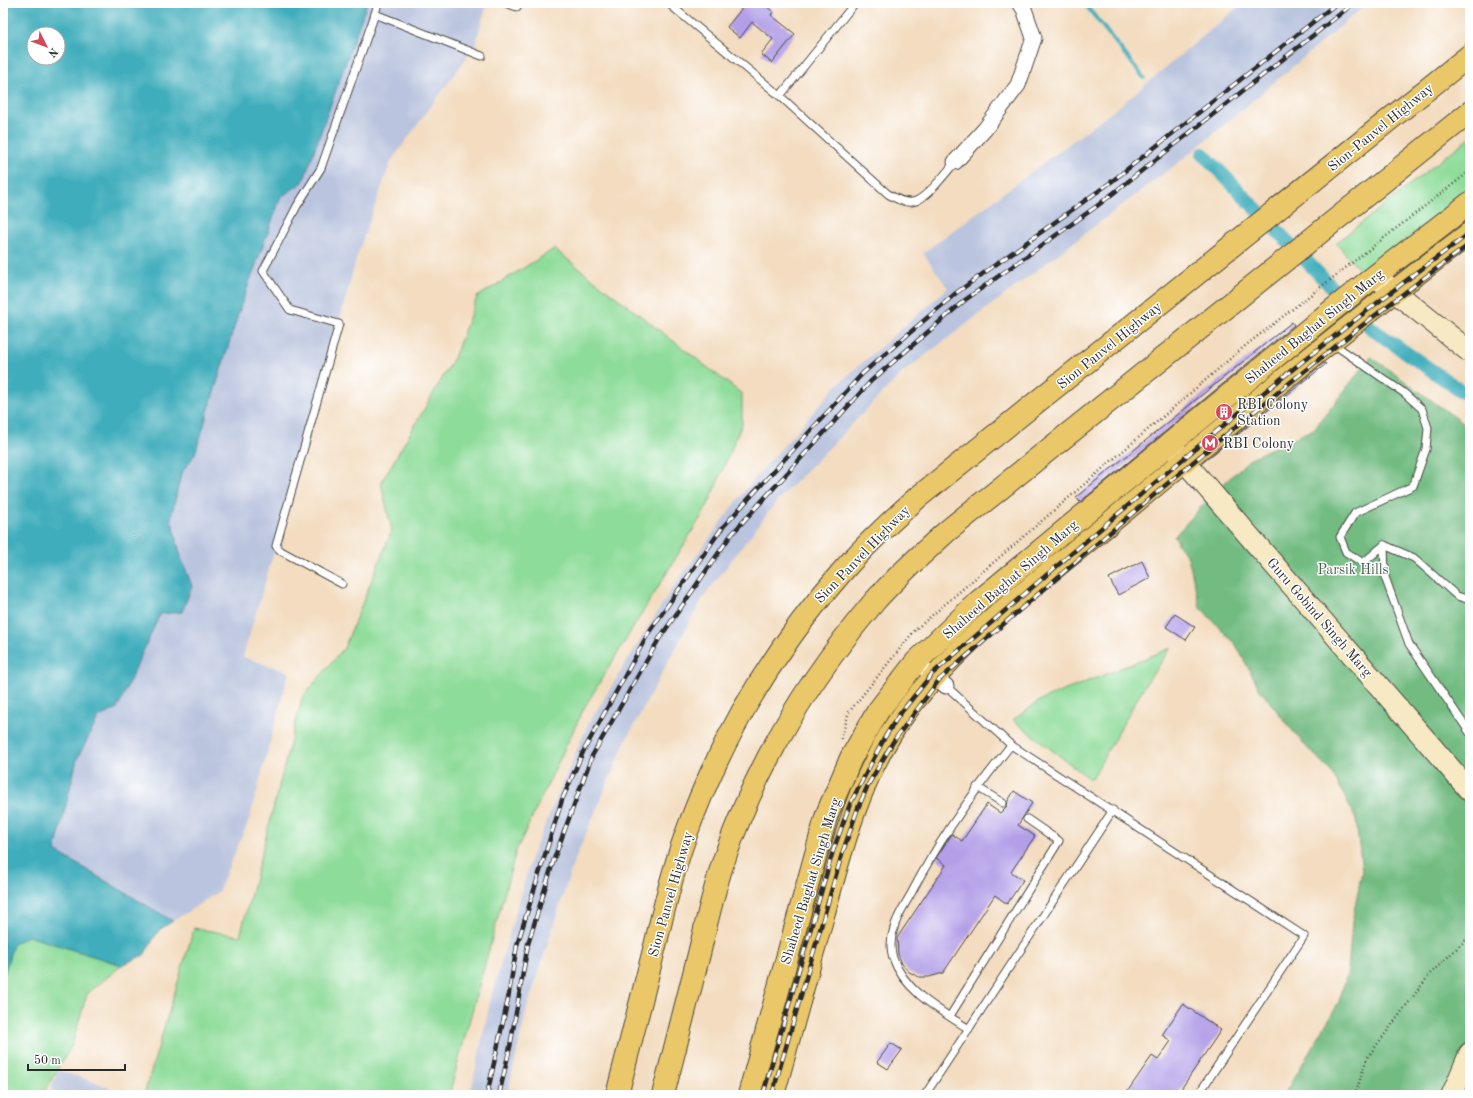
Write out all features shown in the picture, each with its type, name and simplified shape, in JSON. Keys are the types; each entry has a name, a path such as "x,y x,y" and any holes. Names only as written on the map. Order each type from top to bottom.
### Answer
{"main road":[{"name":"Sion-Panvel Highway","path":"1289,199 1470,55"},
{"path":"663,1095 711,902 743,809 764,764 814,679 839,645 875,601 909,566 946,532 1470,112"},
{"name":"Sion Panvel Highway","path":"617,1095 668,891 702,792 724,744 749,698 777,654 808,612 842,572 878,534 916,498 1289,199"},
{"name":"Shaheed Baghat Singh Marg","path":"749,1095 827,814 851,758 878,711 916,662 978,602 1320,320 1470,203"},
{"name":"Shaheed Baghat Singh Marg","path":"773,1095 849,822 872,768 897,724 940,681 994,620 1185,460 1333,339 1470,233"}],"street":[{"path":"955,162 984,129 1018,85 1034,38 1024,9 1020,3"},
{"path":"1375,276 1470,352"},
{"name":"Guru Gobind Singh Marg","path":"1170,444 1470,791"},
{"path":"916,662 940,681"},
{"path":"1452,1095 1470,1053"}],"lane":[{"path":"342,584 281,551 276,546 338,324 290,310 263,271 298,206 321,168 378,3"},
{"path":"506,3 517,7"},
{"path":"668,3 780,96 888,194 899,200 911,202 921,200 955,162"},
{"path":"780,96 855,3"},
{"path":"375,14 482,56"},
{"path":"1333,339 1422,409 1428,428 1426,449 1414,486 1355,513 1340,537 1346,552 1363,563 1384,545"},
{"path":"1384,545 1414,558 1457,596 1470,600"},
{"path":"1384,545 1385,577 1409,644 1470,733"},
{"path":"940,681 1011,745 1113,810 1304,936 1198,1095"},
{"path":"969,1029 914,990 899,973 892,956 891,941 894,927 931,856 977,787 1011,745"},
{"path":"977,787 1003,803"},
{"path":"925,1095 1113,810"},
{"path":"950,1016 1059,841 1027,819"}],"path":[{"path":"1355,1095 1367,1058 1430,974 1470,936"}],"shaded area":[{"path":"367,3 487,3 475,46 391,161 357,256 308,436 243,657 289,672 249,820 218,892 173,921 55,852 77,759 99,717 117,709 160,614 182,612 192,586 181,557 171,518 181,474 195,454 241,305 281,197 303,182"},
{"path":"1243,3 1368,3 1192,152 902,373 777,501 702,599 626,740 573,864 527,1008 507,1095 470,1095 491,998 531,858 587,726 673,587 746,489 837,385 948,288 923,253 1121,105"},
{"path":"58,1070 109,1087 107,1095 3,1095 3,1076 50,1091"}],"green space":[{"path":"1470,137 1470,190 1363,274 1336,243"},
{"path":"554,249 742,394 742,424 707,507 584,708 516,851 449,1095 144,1095 194,928 240,936 302,698 344,648 392,531 381,483 454,358 477,297"},
{"name":"Parsik Hills","path":"1371,357 1470,428 1470,1095 1284,1095 1338,1004 1348,972 1352,922 1362,871 1356,819 1332,773 1296,735 1260,690 1236,645 1200,607 1188,557 1176,542 1178,541 1174,537 1213,494 1251,458 1314,429"},
{"path":"1171,648 1145,685 1091,780 1013,720 1041,700"},
{"path":"28,936 122,965 87,994 72,1045 46,1089 32,1095 3,1095 3,979 13,944"}],"water":[{"path":"3,3 367,3 303,182 281,197 241,305 195,454 181,474 171,518 181,557 192,586 182,612 160,614 117,709 99,717 77,759 55,851 173,921 159,930 144,955 122,965 28,936 13,944 3,979"}],"building":[{"path":"746,3 763,3 773,12 771,15 795,34 772,63 761,54 773,39 752,22 740,38 727,27"},
{"path":"1292,322 1294,325 1080,502 1076,497"},
{"path":"1324,363 1326,364 1202,463 1249,424"},
{"path":"1142,561 1150,578 1118,595 1109,578"},
{"path":"1175,614 1195,627 1186,640 1166,627"},
{"path":"1014,791 1032,803 1018,825 1035,836 1011,872 1023,880 1007,904 995,895 943,973 929,977 919,977 909,972 902,964 898,954 897,938 946,865 936,858 952,834 962,841 987,804 1000,813 1007,806 1008,801"},
{"path":"1183,1004 1221,1030 1177,1095 1125,1095 1152,1056 1158,1060 1171,1041 1162,1035"},
{"path":"891,1043 902,1050 888,1069 877,1062"}],"waterway":[{"path":"1084,3 1144,78"},
{"path":"1203,154 1372,329 1470,397"}],"railway":[{"path":"487,1095 508,999 517,945 562,800 583,752 649,632 722,528 863,373 956,293 1111,182 1337,3"},
{"path":"499,1095 510,1047 528,944 554,859 592,756 659,639 731,535 871,381 965,300 1097,206 1354,3"},
{"path":"763,1095 833,851 850,804 885,737 899,715 932,674 1196,448 1332,338 1470,233"},
{"path":"772,1095 842,854 858,808 868,785 893,742 939,680 1200,456 1333,348 1470,244"}],"place":[{"name":"RBI Colony Station","path":"1224,412"},
{"name":"RBI Colony","path":"1210,443"}]}
